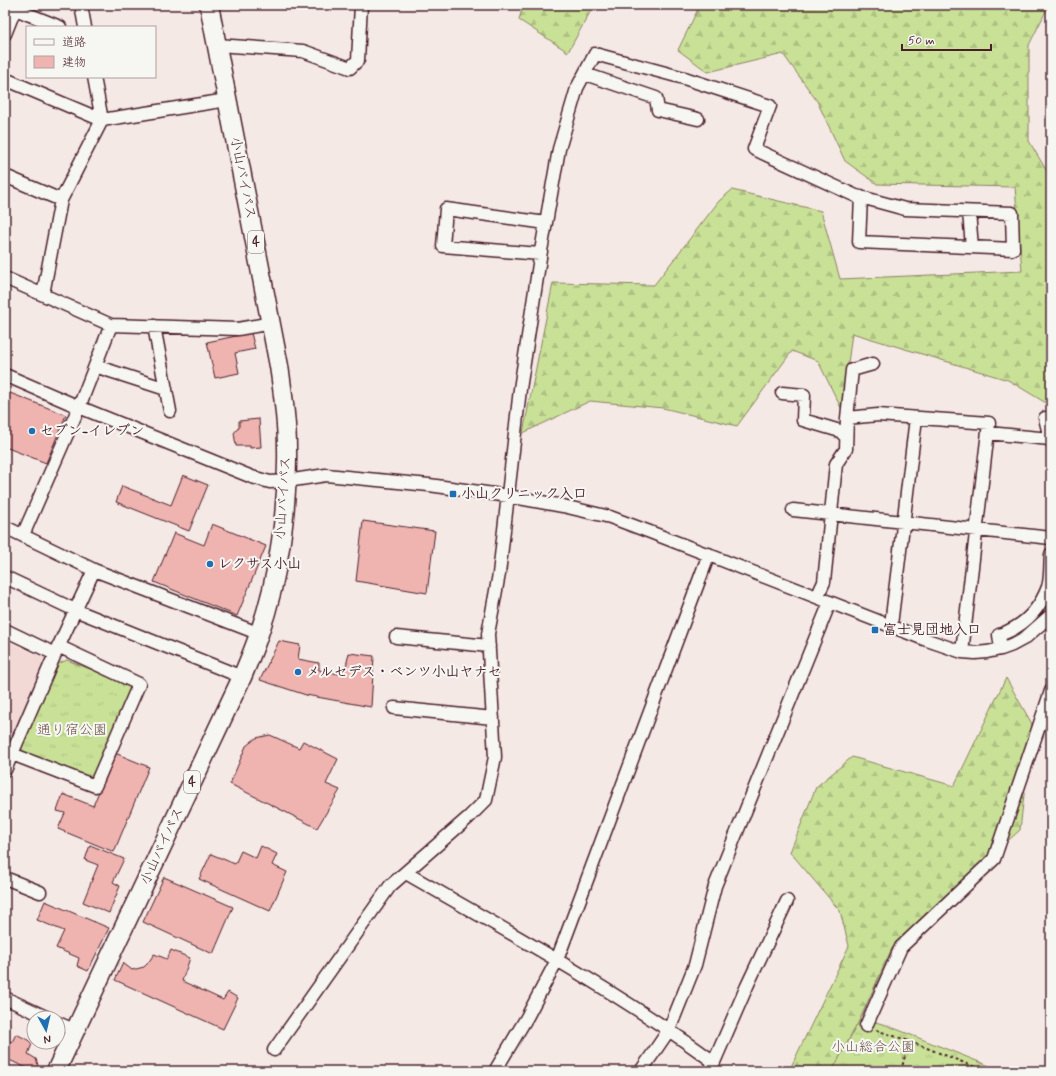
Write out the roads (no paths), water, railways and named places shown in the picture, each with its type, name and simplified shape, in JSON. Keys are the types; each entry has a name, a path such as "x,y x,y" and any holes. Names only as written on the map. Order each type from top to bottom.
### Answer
{"highway":[{"name":"小山バイパス","path":"56,1071 242,677 260,634 274,580 281,539 287,481 285,408 272,323 209,5"}],"street":[{"path":"81,5 85,26"},
{"path":"217,45 303,52 350,68 358,60 362,5"},
{"path":"5,34 15,9 58,26"},
{"path":"274,1050 390,886 469,817 486,800 495,757 488,634 499,574 520,389 540,254 559,149 577,88 595,54 684,78 770,106 754,149 856,196 861,197 905,209 1012,213 1013,249 859,242 861,197"},
{"path":"585,74 656,98 658,110 698,119"},
{"path":"5,78 102,120 227,100"},
{"path":"43,294 61,200 102,120 94,78"},
{"path":"5,176 61,200"},
{"path":"540,254 443,246 446,210 546,223"},
{"path":"969,212 972,247"},
{"path":"5,278 111,325 238,329 272,323"},
{"path":"23,535 79,407 111,325"},
{"path":"154,326 170,411"},
{"path":"817,597 824,582 836,464 846,449 847,418 852,370 873,364"},
{"path":"95,366 166,389"},
{"path":"5,375 252,478 270,482 326,475 429,485 508,496 563,506 610,517 709,554 934,643 962,652 981,653 1001,649 1026,638 1051,615"},
{"path":"782,393 804,395 802,420 840,431 846,436"},
{"path":"847,418 878,415 989,424 962,652"},
{"path":"891,625 916,418"},
{"path":"988,433 1051,441 1046,418"},
{"path":"793,510 1051,538"},
{"path":"5,527 94,570 260,634"},
{"path":"495,1071 528,1017 557,960 709,554"},
{"path":"1001,649 999,636 1012,631 1026,621 1037,608 1048,586 1051,554"},
{"path":"5,770 57,650 94,570"},
{"path":"5,577 75,610 242,677"},
{"path":"641,1071 669,1030 695,964 715,886 830,602"},
{"path":"5,630 139,684 95,786 12,754"},
{"path":"396,637 488,646"},
{"path":"866,1026 901,947 994,859 1051,691"},
{"path":"394,708 492,718"},
{"path":"406,872 557,960 669,1030 712,1067 747,986 787,901"},
{"path":"5,878 40,892"},
{"path":"5,998 31,1010"},
{"path":"66,1027 76,1031"}],"place":[{"name":"セブン-イレブン","path":"32,431"},
{"name":"小山クリニック入口","path":"453,494"},
{"name":"レクサス小山","path":"210,564"},
{"name":"富士見団地入口","path":"875,630"},
{"name":"メルセデス・ベンツ小山ヤナセ","path":"298,672"}],"park label":[{"name":"通り宿公園","path":"72,730"},
{"name":"小山総合公園","path":"873,1047"}]}
